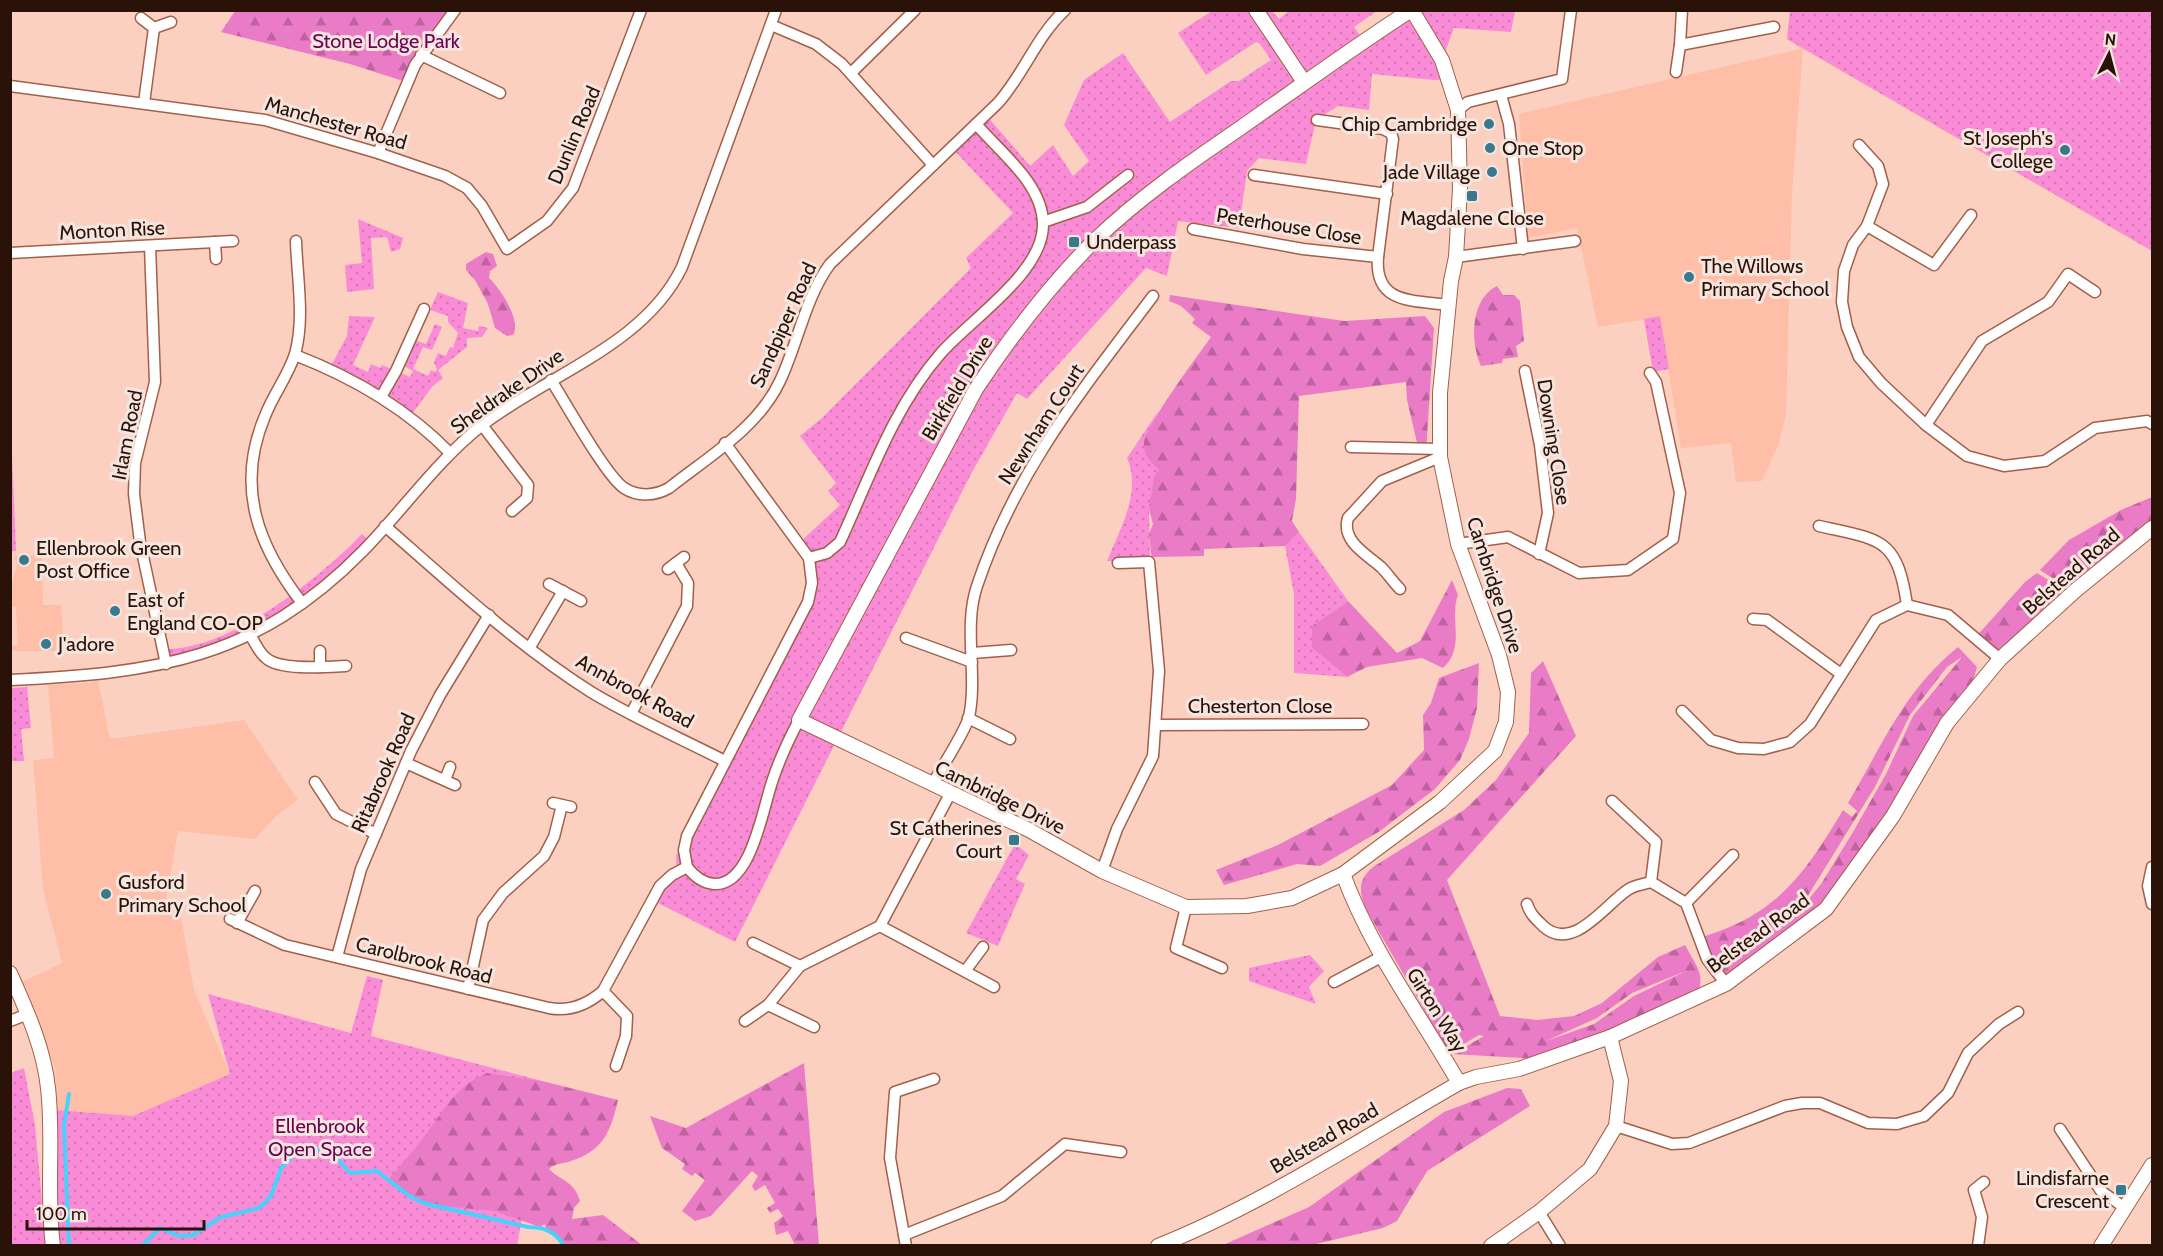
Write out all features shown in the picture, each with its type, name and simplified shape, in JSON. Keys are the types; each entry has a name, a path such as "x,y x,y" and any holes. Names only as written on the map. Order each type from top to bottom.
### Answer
{"street":[{"path":"378,153 421,55 455,10"},
{"name":"Dunlin Road","path":"507,249 547,221 564,204 573,188 641,10"},
{"name":"Sheldrake Drive","path":"10,680 85,676 166,664 196,656 250,635 302,603 345,568 450,453 482,425 634,328 668,293 682,267 776,10"},
{"path":"851,73 915,10"},
{"name":"Sandpiper Road","path":"551,380 620,484 630,491 650,494 664,491 755,419 772,397 780,381 817,286 830,264 1009,91 1043,34 1065,10"},
{"path":"1256,10 1304,82"},
{"name":"Birkfield Drive","path":"687,867 696,878 713,884 730,880 739,872 751,849 782,754 799,720 947,439 996,359 1027,316 1078,258 1126,212 1177,171 1412,10"},
{"name":"Cambridge Drive","path":"799,720 1029,830 1102,872 1186,907 1246,906 1292,898 1343,874 1440,802 1495,751 1506,722 1508,692 1499,655 1458,544 1440,453 1440,393 1456,257 1461,189 1458,110 1442,60 1412,10"},
{"path":"1458,110 1468,102 1562,78 1571,10"},
{"path":"1677,72 1682,10"},
{"path":"141,18 154,28"},
{"path":"154,28 171,22"},
{"path":"771,25 816,44 851,73 933,165"},
{"path":"1680,45 1774,27"},
{"path":"144,103 154,28"},
{"path":"421,55 500,93"},
{"name":"Manchester Road","path":"10,86 265,120 378,153 445,176 467,188 482,206 507,249"},
{"path":"1501,95 1509,124 1523,249"},
{"name":"Peterhouse Close","path":"1317,120 1383,129 1391,134 1394,140 1377,270 1382,286 1394,297 1449,305"},
{"name":"Birkfield Drive","path":"809,558 827,553 840,542 888,435 915,388 943,350 1026,268 1040,246 1043,222 1039,202 1030,186 975,124"},
{"path":"1859,145 1878,166 1883,184 1867,226 1852,245 1844,271 1842,303 1846,327 1859,357 1881,383 1926,425 1967,456 2004,466 2045,461 2095,428 2151,419"},
{"path":"1043,222 1087,207 1128,175"},
{"path":"1254,175 1387,194"},
{"path":"1867,226 1934,264 1971,215"},
{"name":"Peterhouse Close","path":"1193,229 1303,249 1378,257"},
{"name":"Monton Rise","path":"10,253 233,241"},
{"path":"296,241 299,318 295,355 261,424 255,450 253,486 255,511 263,541 276,568 302,603"},
{"path":"1456,257 1575,241"},
{"path":"215,242 216,259"},
{"name":"Irlam Road","path":"150,246 155,382 135,463 134,494 140,542 166,664"},
{"path":"1926,425 1982,341 2048,302 2068,274 2095,292"},
{"name":"Newnham Court","path":"932,785 968,718 972,616 976,588 1018,486 1062,417 1153,296"},
{"path":"381,397 396,371 424,309"},
{"path":"295,355 347,378 381,397 450,453"},
{"name":"Downing Close","path":"1525,371 1540,445 1548,513 1539,554"},
{"path":"1458,544 1508,537 1580,573 1628,570 1673,539 1680,493 1656,382 1650,373"},
{"path":"482,425 528,485 527,498 512,511"},
{"path":"616,1066 626,1036 627,1016 603,991 660,886 687,867 684,855 686,841 808,602 812,583 809,558 725,443"},
{"path":"1351,447 1440,453"},
{"path":"1400,589 1383,569 1357,548 1346,526 1348,518 1382,481 1440,453"},
{"name":"Annbrook Road","path":"385,526 489,615 576,682 632,714 725,761"},
{"path":"1819,526 1866,537 1886,546 1902,572 1907,605"},
{"name":"Belstead Road","path":"1158,1245 1182,1236 1284,1184 1459,1083 1476,1077 1519,1070 1610,1037 1726,984 1826,909 1893,816 1947,723 2000,659 2076,590 2152,528"},
{"path":"1102,872 1117,829 1153,756 1159,671 1149,562 1118,563"},
{"path":"632,714 687,606 688,583 676,563"},
{"path":"549,584 581,601"},
{"path":"530,647 563,591"},
{"path":"1682,711 1711,740 1738,748 1764,749 1790,742 1810,724 1876,620 1907,605 1948,615 2000,659"},
{"name":"Ritabrook Road","path":"337,957 357,881 406,764 440,695 489,615"},
{"path":"1753,619 1767,620 1841,674"},
{"path":"250,635 270,661 320,667 346,666"},
{"path":"906,638 972,657 1011,650"},
{"path":"320,667 321,651"},
{"path":"968,718 1010,739"},
{"name":"Chesterton Close","path":"1156,724 1363,724"},
{"path":"406,764 450,783 450,767"},
{"path":"331,784 317,786 336,814 376,834"},
{"path":"745,1021 768,1005 800,966 880,926 950,794"},
{"path":"1612,801 1656,842 1651,882"},
{"path":"468,989 483,921 503,893 544,856 554,837 562,805"},
{"path":"1686,903 1733,855"},
{"path":"2152,867 2148,885 2152,904"},
{"name":"Girton Way","path":"1343,874 1356,908 1381,957 1459,1083"},
{"path":"1527,904 1529,913 1548,931 1565,934 1578,932 1630,888 1651,882 1686,903 1707,959 1726,984"},
{"name":"Carolbrook Road","path":"255,891 233,921 278,944 560,1010 582,1006 603,991"},
{"path":"1186,907 1176,948 1222,968"},
{"path":"880,926 966,970 993,987"},
{"path":"753,943 800,966"},
{"path":"966,970 983,947"},
{"name":"Girton Way","path":"1334,982 1381,957"},
{"path":"10,974 28,1014 48,1088 49,1217 53,1245"},
{"path":"768,1005 814,1027"},
{"path":"1616,1126 1672,1144 1689,1143 1785,1106 1820,1103 1868,1123 1897,1124 1924,1116 1948,1093 1968,1053 1999,1024 2018,1012"},
{"path":"10,1021 28,1014"},
{"path":"1491,1245 1539,1212 1590,1169 1616,1126 1621,1081 1610,1037"},
{"path":"934,1079 895,1092 890,1158 905,1240 1002,1196 1065,1144 1121,1152"},
{"path":"2060,1129 2101,1191 2125,1208"},
{"path":"2102,1245 2152,1165"},
{"path":"1978,1245 1982,1216 1974,1190 1984,1182"},
{"path":"1539,1212 1560,1245"}],"shaded area":[{"name":"The Willows Primary School","path":"1790,11 2152,11 2152,251 1803,49 1792,192 1786,415 1778,446 1762,481 1736,482 1731,443 1681,448 1660,317 1598,327 1577,228 1528,238 1519,114 1801,49 1787,39"},
{"path":"42,555 43,605 61,605 64,648 75,648 75,651 11,651 11,646 18,645 16,607 11,607 10,591 17,565 14,556"},
{"name":"Gusford Primary School","path":"98,680 110,739 244,720 298,800 277,815 255,839 178,831 166,899 178,901 194,990 230,1074 133,1116 57,1110 55,1067 22,982 62,963 43,889 33,760 54,758 48,685 89,683"}],"green space":[{"name":"Stone Lodge Park","path":"235,11 449,11 415,57 403,81 350,64 221,32"},
{"path":"1212,11 1272,11 1279,19 1289,11 1377,11 1354,27 1364,41 1411,11 1515,11 1511,32 1454,28 1442,60 1448,79 1434,80 1372,74 1369,110 1338,106 1316,120 1306,164 1259,158 1247,171 1239,228 1178,221 1167,276 1146,268 1027,399 1017,393 971,474 735,942 652,900 677,873 676,856 812,590 800,542 840,505 828,491 836,483 800,436 822,418 971,268 966,258 1013,213 951,147 986,115 1030,166 1053,145 1073,176 1089,161 1064,125 1084,80 1123,53 1170,122 1231,81 1239,81 1271,60 1256,42 1206,75 1178,33"},
{"name":"St Joseph's College","path":"1790,11 2152,11 2152,251 1787,39"},
{"path":"358,219 403,238 400,249 391,252 387,237 371,238 374,289 347,292 345,265 362,263"},
{"path":"486,252 493,254 497,266 490,271 489,278 499,289 512,313 515,322 513,335 507,336 495,328 488,304 475,280 466,270 466,264"},
{"path":"1497,286 1503,295 1514,295 1520,301 1524,341 1516,346 1518,357 1503,359 1502,363 1481,366 1474,334 1477,311 1488,292"},
{"path":"438,292 468,303 463,328 478,331 479,326 488,328 482,337 467,338 467,347 438,370 443,378 432,387 409,418 329,370 347,336 349,316 375,317 353,365 368,372 371,364 380,368 382,365 410,377 413,371 404,366 415,340 426,344 435,324 442,327 432,350 423,347 413,369 428,376 431,370 435,372 437,370 434,362 438,353 446,356 450,347 453,348 458,333 448,322 448,316 430,310"},
{"path":"1170,295 1344,321 1425,316 1434,328 1426,452 1419,451 1407,400 1406,382 1299,396 1296,499 1292,521 1299,532 1285,546 1204,549 1204,556 1152,557 1152,561 1149,534 1153,524 1149,509 1154,477 1159,470 1146,455 1144,443 1162,406 1211,337 1192,323 1195,319 1181,306 1169,301"},
{"path":"1660,316 1669,369 1653,372 1644,319"},
{"path":"10,406 16,551 10,551"},
{"path":"1159,410 1147,434 1145,447 1147,454 1159,470 1149,509 1150,561 1107,561 1131,497 1131,471 1127,458"},
{"path":"2152,497 2152,528 2071,590 2040,570 2069,540 2121,510"},
{"path":"1299,532 1348,601 1312,626 1312,648 1347,677 1294,673 1294,594 1285,546"},
{"path":"362,534 371,542 277,619 166,664 163,649 188,647 243,626 297,591"},
{"path":"2037,573 2068,592 2005,648 1996,652 1974,639 2025,582"},
{"path":"1452,580 1458,595 1455,613 1455,642 1450,660 1443,668 1422,658 1367,667 1347,677 1312,648 1312,626 1348,601 1397,653 1420,641"},
{"path":"1958,647 1977,667 1973,681 1975,684 1877,841 1811,928 1803,935 1776,954 1737,976 1723,973 1699,938 1726,929 1768,905 1801,873 1843,810 1852,817 1857,811 1848,803 1908,701 1939,664","holes":["1962,657 1913,716 1886,774 1853,832 1821,884 1796,915 1875,787 1910,715 1947,667"]},
{"path":"1543,661 1576,736 1447,880 1500,1016 1537,1020 1574,1016 1602,1003 1658,957 1685,945 1699,971 1699,990 1696,998 1557,1060 1453,1054 1484,1036 1479,1035 1449,1053 1367,911 1362,898 1362,882 1373,867 1464,810 1496,780 1529,733 1531,673","holes":["1688,970 1634,996 1594,1024 1546,1041 1597,1018 1632,993"]},
{"path":"1479,663 1477,708 1469,739 1460,760 1435,789 1380,831 1320,866 1297,864 1224,885 1216,870 1278,845 1392,785 1424,750 1423,715 1431,703 1439,678"},
{"path":"27,687 31,728 21,729 24,761 11,761 11,688"},
{"path":"1015,844 1029,855 1016,879 1025,884 998,946 966,933"},
{"path":"1310,955 1324,971 1309,987 1316,1004 1249,981 1249,968"},
{"name":"Ellenbrook Open Space","path":"367,976 383,980 371,1036 546,1082 517,1246 59,1245 48,1088 57,1110 133,1116 230,1074 208,994 351,1033"},
{"path":"804,1063 819,1245 795,1245 788,1231 776,1235 774,1223 783,1216 778,1209 770,1213 767,1208 775,1203 765,1185 755,1191 752,1186 758,1176 752,1171 711,1216 695,1221 682,1211 705,1180 695,1173 692,1176 682,1169 685,1164 662,1148 650,1116 686,1128"},
{"path":"24,1068 35,1125 46,1245 11,1244 11,1073"},
{"path":"487,1073 546,1082 618,1100 604,1138 591,1152 549,1169 570,1185 577,1194 580,1201 574,1208 572,1219 603,1215 642,1245 564,1245 546,1229 545,1224 540,1227 494,1211 422,1204 389,1179 453,1098 467,1084"},
{"path":"1507,1088 1521,1089 1530,1106 1427,1171 1397,1221 1383,1228 1312,1245 1223,1245 1309,1207 1444,1112"}],"waterway":[{"path":"69,1094 64,1126 69,1246"},
{"path":"142,1246 160,1228 179,1236 193,1235 221,1217 259,1208 271,1196 281,1168 292,1157 307,1150 326,1151 334,1155 350,1173 377,1171 408,1195 423,1203 544,1229 553,1233 564,1246"}],"place":[{"name":"Chip Cambridge","path":"1489,124"},
{"name":"One Stop","path":"1490,148"},
{"name":"St Joseph's College","path":"2065,150"},
{"name":"Jade Village","path":"1492,172"},
{"name":"Magdalene Close","path":"1472,196"},
{"name":"Underpass","path":"1074,242"},
{"name":"The Willows Primary School","path":"1689,277"},
{"name":"Ellenbrook Green Post Office","path":"24,560"},
{"name":"East of England CO-OP","path":"115,611"},
{"name":"J'adore","path":"46,644"},
{"name":"St Catherines Court","path":"1014,840"},
{"name":"Gusford Primary School","path":"106,894"},
{"name":"Lindisfarne Crescent","path":"2121,1190"}]}
